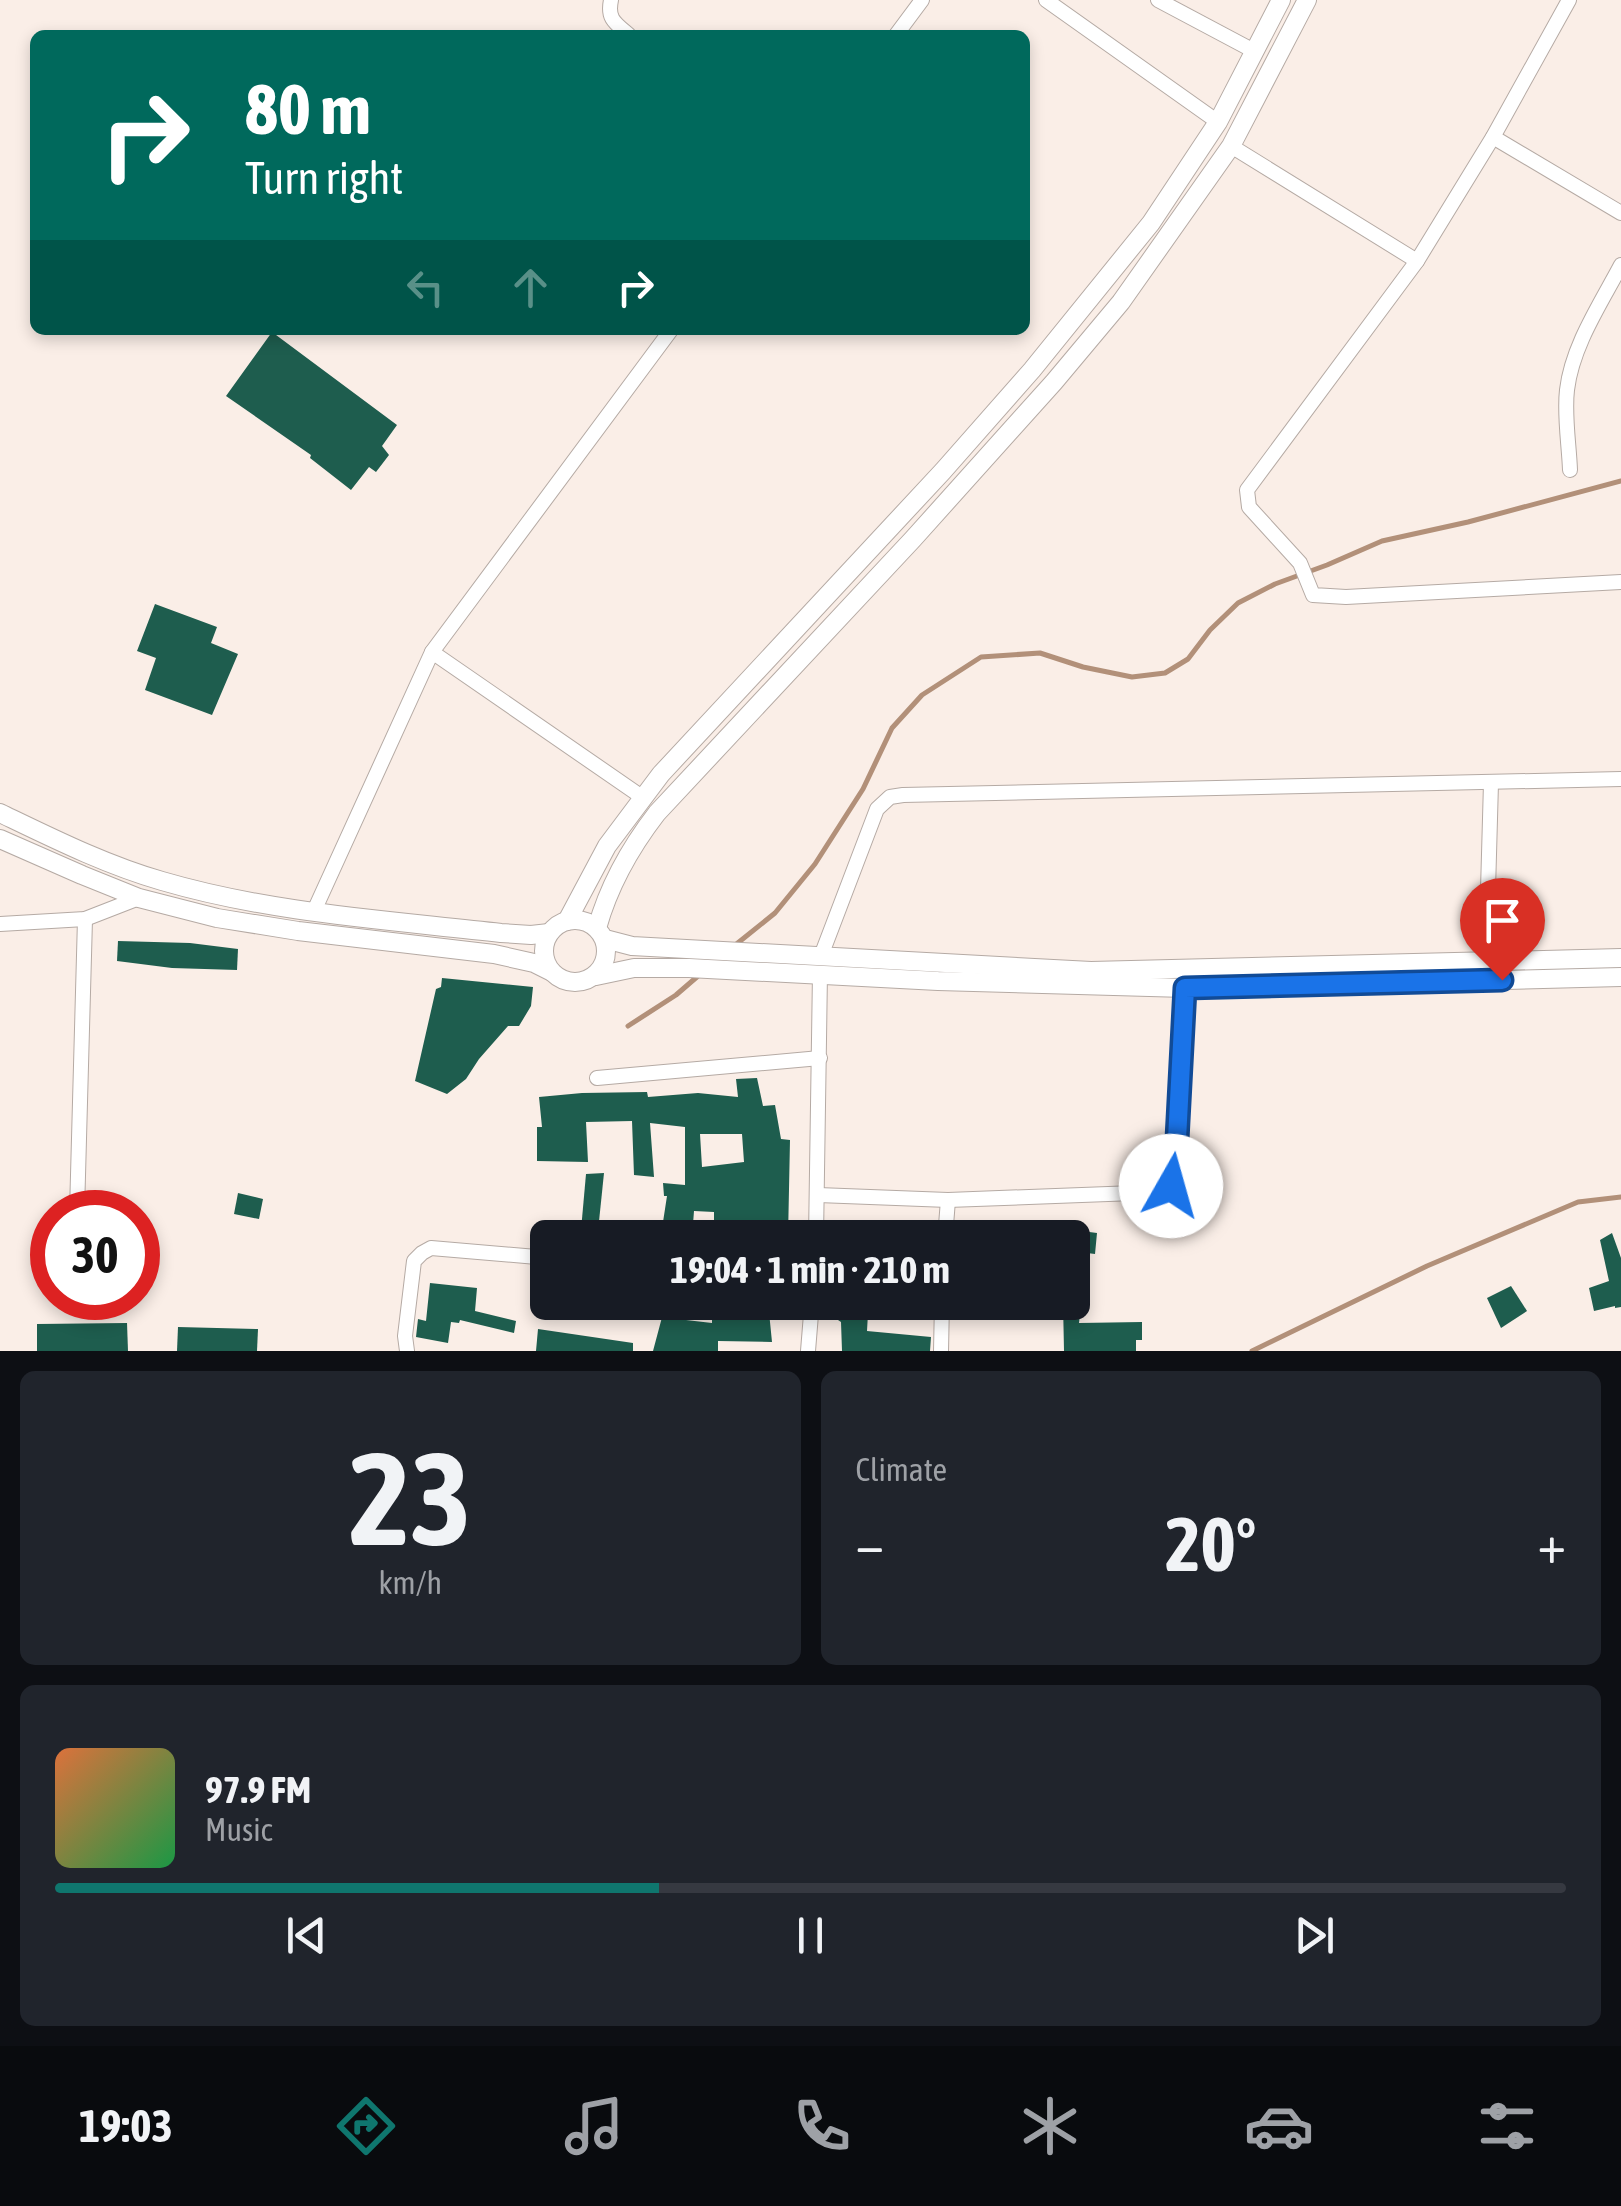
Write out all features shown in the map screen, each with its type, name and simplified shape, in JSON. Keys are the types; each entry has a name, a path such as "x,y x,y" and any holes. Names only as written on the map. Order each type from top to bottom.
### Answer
{"main road":[{"path":"567,921 607,846 642,797 932,484 1032,370 1151,222 1218,122 1281,0"},
{"path":"596,976 607,955 601,934 613,881 638,838 657,812 1054,382 1147,268 1231,146 1307,0"},
{"path":"0,813 65,844 158,880 216,896 501,933 549,933"},
{"path":"0,839 140,898 217,918 298,932 494,954 534,963 558,978 577,983 634,968 720,970 821,964 1091,971 1621,958"},
{"path":"550,971 544,950 549,933 567,921 588,922 601,934 632,946 741,952 955,981 1185,988 1621,977"}],"street":[{"path":"612,0 609,12 623,30"},
{"path":"900,30 922,0"},
{"path":"1046,0 1218,122"},
{"path":"1158,0 1254,51"},
{"path":"1569,0 1418,261 1247,490 1250,507 1300,563 1315,596 1621,582"},
{"path":"1493,137 1621,212"},
{"path":"1231,146 1418,261"},
{"path":"1570,470 1567,392 1571,369 1621,265"},
{"path":"314,911 432,652 668,335"},
{"path":"432,652 642,797"},
{"path":"817,1220 821,964 877,808 890,797 1621,779"},
{"path":"1486,961 1492,783"},
{"path":"0,924 85,918 140,898"},
{"path":"78,1190 85,918"},
{"path":"818,1195 948,1200 1162,1192 1175,1177 1185,988"},
{"path":"598,1078 820,1058"},
{"path":"946,1220 948,1200"},
{"path":"407,1351 405,1336 414,1261 422,1253 431,1248 530,1256"},
{"path":"808,1351 811,1320"},
{"path":"941,1351 942,1320"}],"building":[{"path":"270,335 276,335 397,425 382,446 389,455 376,472 369,467 351,490 311,455 226,396"},
{"path":"155,604 217,627 211,643 238,654 212,715 145,690 156,658 137,651"},
{"path":"118,941 238,949 237,970 117,961"},
{"path":"442,978 533,987 531,1006 519,1026 508,1026 466,1079 447,1094 415,1081 436,989 441,987"},
{"path":"757,1078 763,1106 775,1105 781,1139 790,1140 788,1220 714,1220 714,1212 694,1211 693,1220 663,1220 667,1196 663,1183 685,1185 685,1127 650,1123 654,1177 634,1175 632,1121 586,1122 588,1162 537,1161 537,1127 542,1127 539,1097 647,1092 648,1097 698,1093 738,1097 736,1079","holes":["700,1134 742,1134 744,1162 702,1167"]},
{"path":"604,1173 599,1220 582,1220 586,1174"},
{"path":"238,1193 263,1199 259,1219 234,1214"},
{"path":"1090,1232 1097,1233 1095,1254 1090,1253"},
{"path":"1612,1233 1621,1258 1621,1307 1594,1311 1589,1288 1609,1281 1600,1240"},
{"path":"430,1283 477,1288 475,1311 516,1321 514,1333 460,1320 451,1322 448,1343 416,1337 418,1319 426,1321"},
{"path":"1511,1286 1527,1311 1501,1328 1487,1298"},
{"path":"661,1320 712,1323 770,1320 772,1342 718,1341 718,1351 653,1351"},
{"path":"838,1320 868,1320 867,1331 931,1337 930,1351 842,1351"},
{"path":"1063,1320 1142,1322 1142,1340 1136,1340 1136,1351 1064,1351"},
{"path":"127,1323 128,1351 37,1351 37,1324"},
{"path":"178,1327 258,1329 257,1351 177,1351"},
{"path":"538,1329 633,1343 633,1351 536,1351"}],"waterway":[{"path":"734,946 775,913 815,864 863,789 892,728 922,695 981,657 1040,653 1132,677 1165,673 1188,659 1238,603 1275,584 1382,541 1621,481"},
{"path":"628,1026 698,976"},
{"path":"1252,1351 1427,1266 1578,1202 1621,1197"}],"route":[{"path":"1171,1186 1175,1177 1185,988 1502,980"}]}
